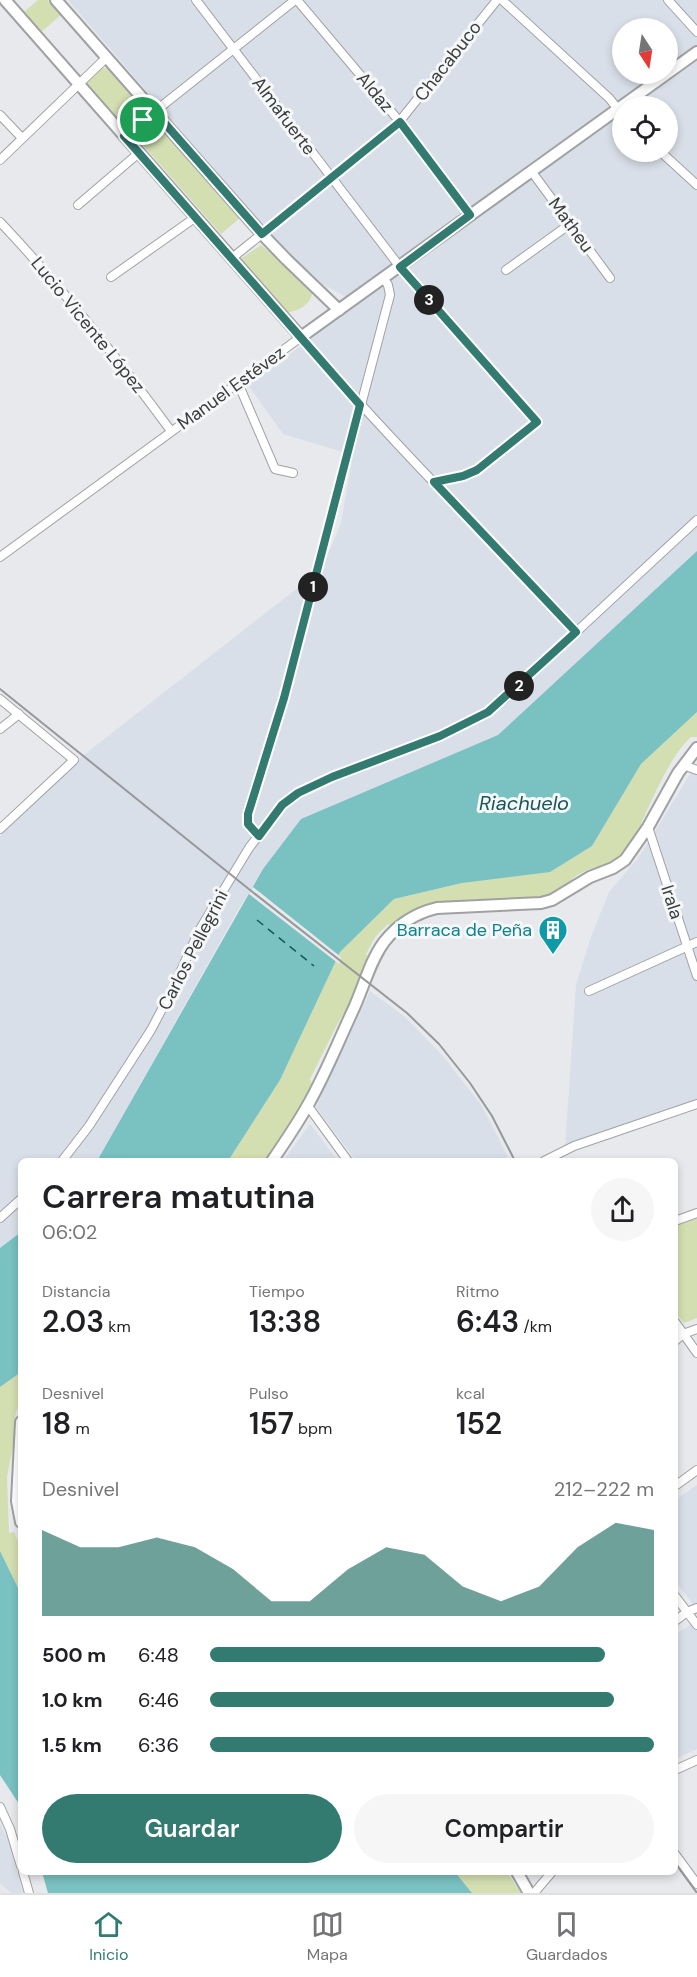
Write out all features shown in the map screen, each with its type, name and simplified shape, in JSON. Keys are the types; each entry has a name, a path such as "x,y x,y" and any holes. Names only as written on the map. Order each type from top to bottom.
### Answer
{"main road":[{"path":"5,0 301,337"},
{"path":"56,0 262,234 339,310"},
{"name":"Manuel Estévez","path":"640,96 697,52"},
{"name":"Manuel Estévez","path":"301,337 470,215 612,117"},
{"path":"274,1158 308,1106 360,996 375,958 385,941 400,925 417,915 437,908 531,905 552,900 590,877 620,864 629,856 683,765 697,748"},
{"path":"18,1482 18,1507"},
{"path":"519,1875 532,1893"}],"street":[{"name":"Almafuerte","path":"196,0 400,267 537,422 477,470 463,476 434,482"},
{"path":"124,136 296,0"},
{"name":"Aldaz","path":"296,0 400,122 470,215"},
{"name":"Chacabuco","path":"232,258 400,122 497,0"},
{"path":"502,0 612,101"},
{"path":"668,0 697,32"},
{"path":"0,160 107,57"},
{"path":"0,115 22,138"},
{"path":"78,205 140,152"},
{"path":"672,162 697,185"},
{"name":"Matheu","path":"532,172 610,278"},
{"path":"111,277 196,218"},
{"name":"Lucio Vicente López","path":"0,222 41,265 171,431"},
{"path":"506,270 570,224"},
{"path":"259,836 248,824 248,814 284,698 390,295 384,279"},
{"path":"301,337 360,405 576,632"},
{"name":"Manuel Estévez","path":"0,557 301,337"},
{"path":"238,383 276,469 293,473"},
{"name":"Carlos Pellegrini","path":"64,1158 89,1126 151,1030 200,929 222,891 282,805 298,793 343,772 440,736 488,712 697,520"},
{"path":"0,699 74,760 0,829"},
{"path":"0,729 19,714"},
{"path":"683,765 697,770"},
{"name":"Irala","path":"648,827 697,976"},
{"path":"589,992 697,942"},
{"path":"558,1158 574,1146 697,1104"},
{"path":"308,1106 346,1158"},
{"path":"0,1218 18,1202"},
{"path":"678,1220 697,1213"},
{"path":"678,1327 697,1353"},
{"path":"678,1338 697,1329"},
{"path":"678,1484 697,1470"},
{"path":"678,1600 697,1625"},
{"path":"678,1619 697,1608"},
{"path":"678,1769 697,1760"},
{"path":"0,1807 18,1856"},
{"path":"678,1858 697,1884"},
{"path":"24,1875 29,1893"},
{"path":"532,1893 549,1875"}],"shaded area":[{"path":"68,0 697,0 697,551 498,735 301,819 263,869 237,912 99,1158 18,1158 18,1234 0,1248 0,836 76,761 322,569 341,523 353,455 283,434 248,385 358,304 323,284 273,238"},
{"path":"697,763 697,1100 565,1146 576,985 591,937 609,892 639,857"},
{"path":"370,991 405,1017 441,1054 482,1106 508,1158 354,1158 316,1107"},
{"path":"310,1124 336,1158 285,1158"},
{"path":"697,1485 697,1609 678,1585 678,1498"},
{"path":"697,1620 697,1749 678,1758 678,1633"},
{"path":"0,1824 9,1841 23,1893 12,1893 0,1884"}],"green space":[{"path":"38,0 48,0 61,15 41,32 24,12"},
{"path":"102,68 109,69 144,109 144,113 127,127 121,127 86,89 86,84"},
{"path":"153,119 241,217 221,234 136,137 137,132"},
{"path":"261,245 311,286 311,297 301,308 285,312 241,262 242,258"},
{"path":"697,712 697,737 691,737 677,753 643,820 637,839 620,859 603,868 597,870 595,867 580,873 568,884 542,898 459,900 436,905 391,927 388,924 376,936 366,954 368,956 354,996 310,1079 313,1086 301,1108 267,1158 230,1158 280,1080 340,952 394,899 462,883 592,846 641,764"},
{"path":"697,1218 697,1318 684,1323 678,1316 678,1225"},
{"path":"18,1374 15,1436 7,1477 9,1533 14,1532 18,1542 18,1588 0,1551 0,1387"},
{"path":"457,1875 509,1875 521,1893 472,1893"}],"water":[{"name":"Riachuelo","path":"697,551 697,712 641,764 592,846 550,872 462,883 394,899 340,952 280,1080 230,1158 99,1158 263,869 301,819 498,735"},
{"path":"18,1234 18,1374 0,1387 0,1248"},
{"path":"0,1551 18,1588 18,1802 0,1775"},
{"path":"43,1875 457,1875 472,1893 48,1893"}],"pier":[{"path":"253,887 341,957 339,964 249,894"}],"ferry route":[{"path":"257,920 314,966"}],"railway":[{"path":"0,689 407,1013 439,1044 470,1083 492,1116 513,1158"},
{"path":"678,1867 697,1893"}],"place":[{"name":"Barraca de Peña","path":"553,956"}],"route":[{"path":"154,111 262,234 400,122 470,215 400,267 537,422 477,470 463,476 434,482 576,632 496,707 440,736 364,764 298,793 282,805 259,836 248,824 248,814 284,698 360,405 124,136 143,120 154,111"}]}
